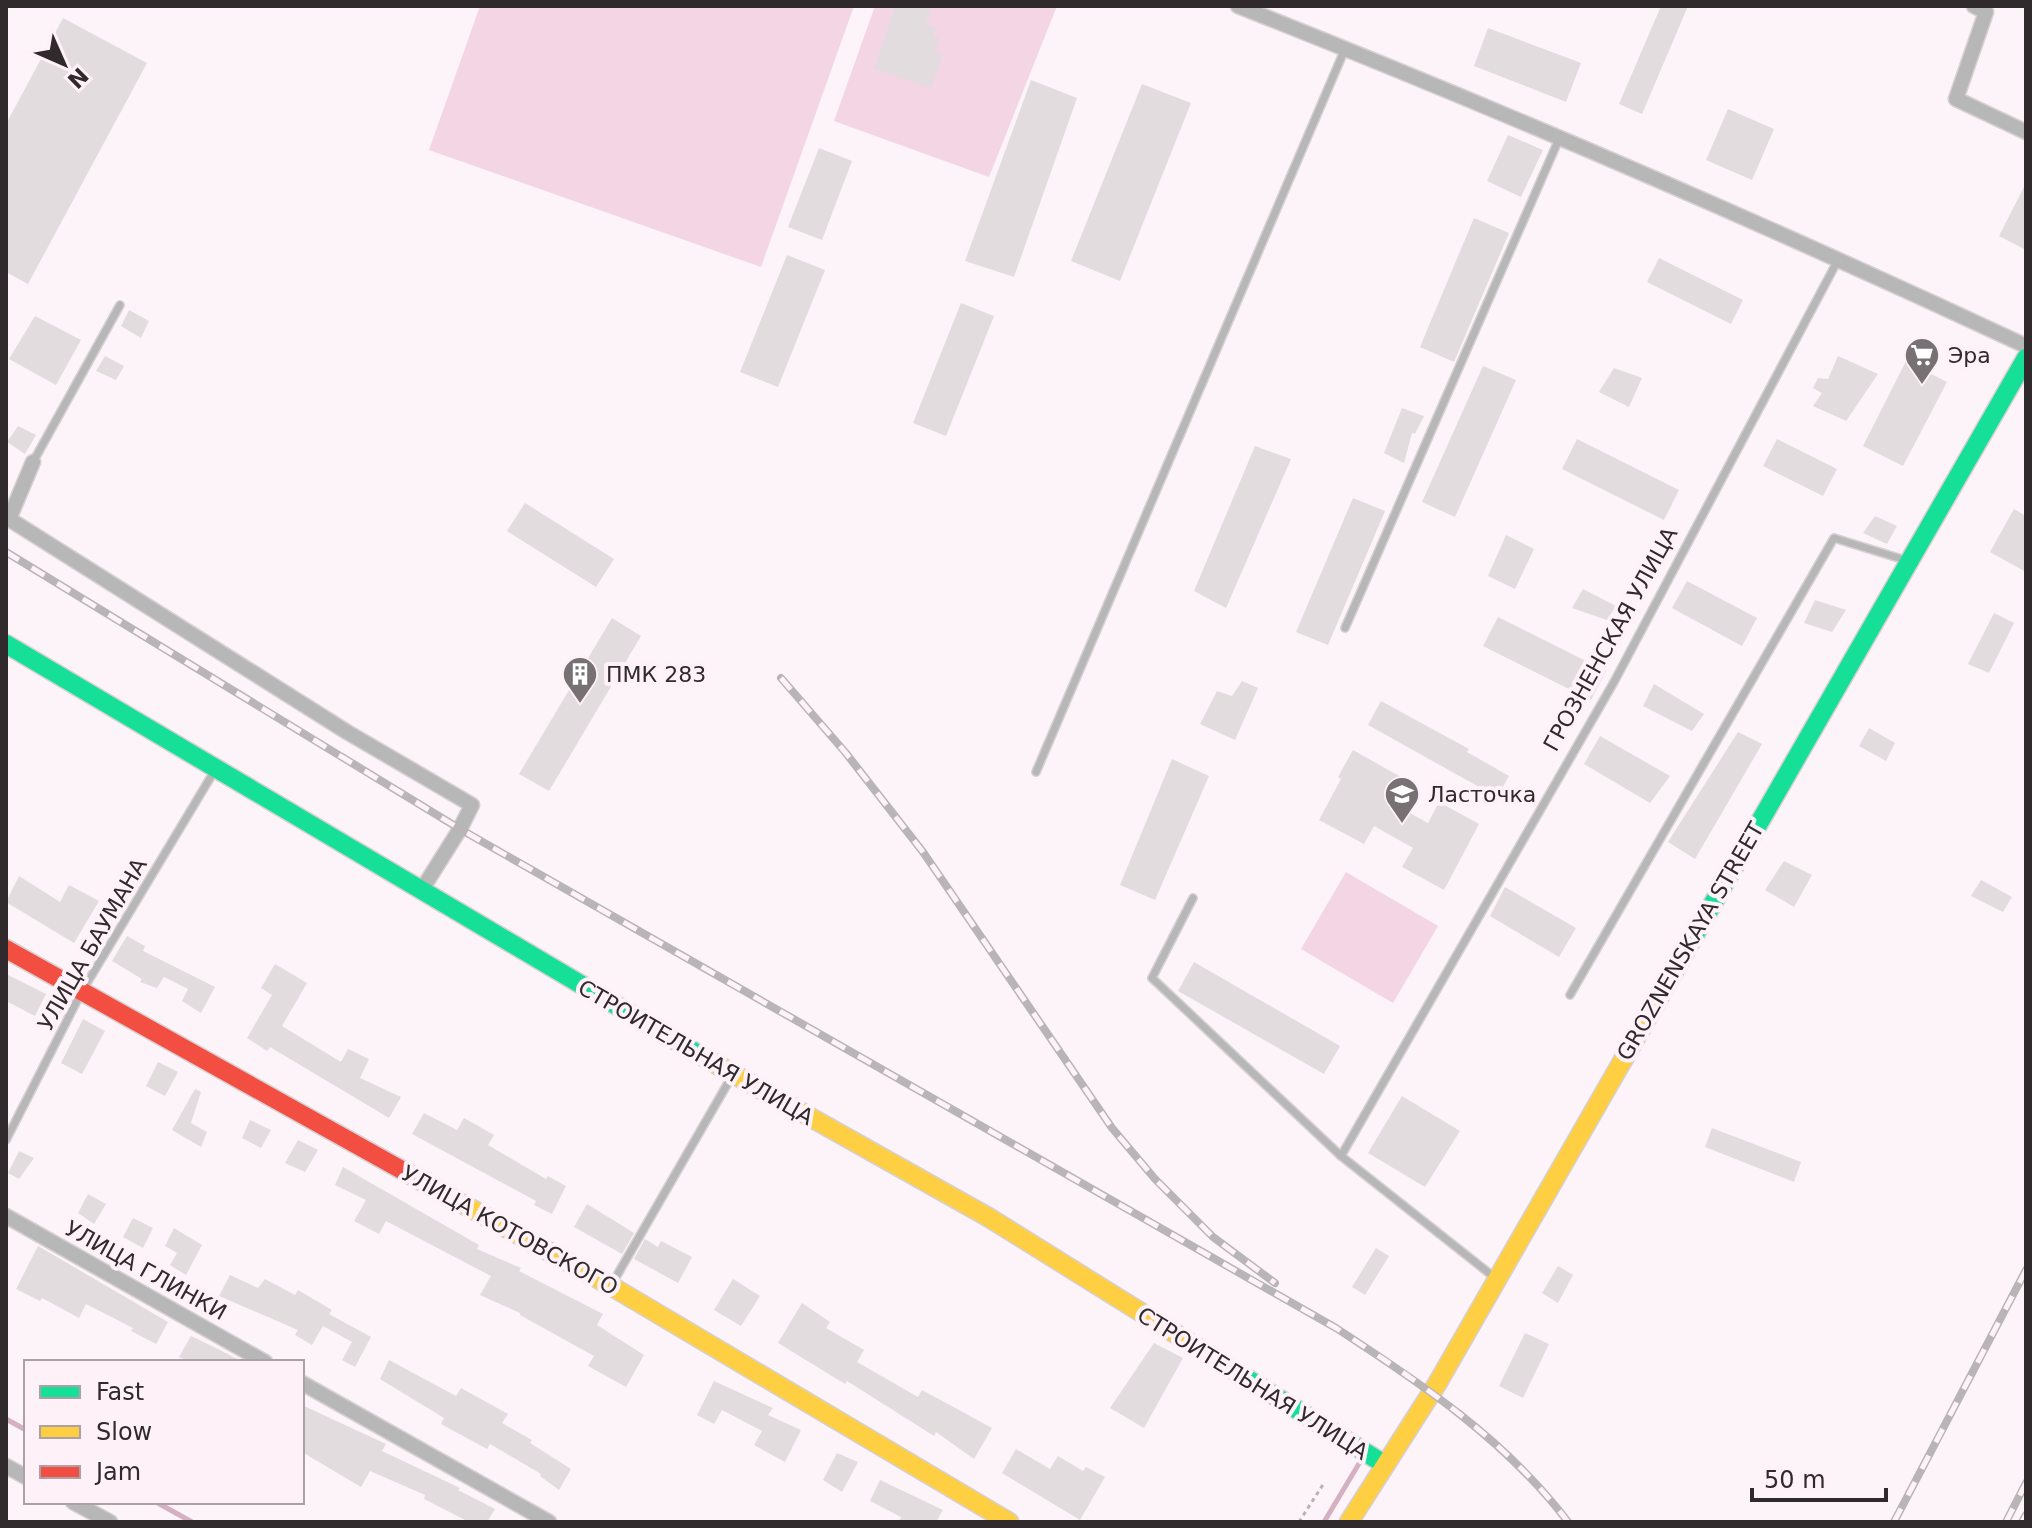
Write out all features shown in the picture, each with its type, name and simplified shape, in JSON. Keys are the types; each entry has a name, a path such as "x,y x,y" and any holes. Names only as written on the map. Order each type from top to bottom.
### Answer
{"street":[{"path":"1238,6 1345,48 1839,258 2026,346"},
{"path":"1974,6 1986,12 1956,99 2026,132"},
{"name":"GROZNENSKAYA STREET","path":"1349,1522 1437,1384 2026,358"},
{"path":"33,462 8,518 347,732 472,805 421,891"},
{"name":"СТРОИТЕЛЬНАЯ УЛИЦА","path":"6,644 733,1074 988,1217 1384,1464"},
{"name":"УЛИЦА КОТОВСКОГО","path":"6,949 611,1286 1009,1522"},
{"name":"УЛИЦА ГЛИНКИ","path":"6,1216 261,1360"},
{"path":"304,1384 549,1522"},
{"path":"6,1466 24,1476"},
{"path":"77,1504 110,1522"}],"lane":[{"path":"1036,772 1345,48"},
{"path":"1345,628 1560,139"},
{"name":"ГРОЗНЕНСКАЯ УЛИЦА","path":"1341,1156 1614,682 1839,258"},
{"path":"33,462 120,305"},
{"path":"1570,995 1834,538 1909,561"},
{"name":"УЛИЦА БАУМАНА","path":"6,1140 81,993 215,770"},
{"path":"1193,898 1152,978 1341,1156 1496,1279"},
{"path":"611,1286 733,1074"}],"path":[{"path":"1299,1522 1324,1483"}],"shaded area":[{"path":"480,6 854,6 761,267 429,150"},
{"path":"875,6 1057,6 989,177 834,121"},
{"path":"1346,872 1438,926 1393,1003 1301,949"}],"building":[{"path":"895,6 932,6 926,24 936,27 933,36 939,38 935,51 943,54 931,88 874,69"},
{"path":"1661,6 1688,6 1642,114 1619,104"},
{"path":"63,18 147,63 28,284 6,272 6,124"},
{"path":"1488,28 1581,63 1566,102 1474,66"},
{"path":"1031,80 1077,98 1014,277 965,261"},
{"path":"1142,84 1191,103 1120,281 1071,261"},
{"path":"1728,109 1774,129 1752,180 1706,160"},
{"path":"1508,135 1543,150 1521,197 1487,181"},
{"path":"819,148 852,161 822,240 788,227"},
{"path":"2026,183 2026,250 1999,236"},
{"path":"1474,218 1509,233 1454,362 1420,347"},
{"path":"787,255 825,270 778,387 740,372"},
{"path":"1659,258 1743,300 1731,324 1647,282"},
{"path":"961,303 994,316 946,436 913,423"},
{"path":"129,310 149,321 141,338 121,326"},
{"path":"35,316 81,340 56,385 9,359"},
{"path":"105,356 124,366 116,380 96,371"},
{"path":"1838,356 1878,374 1846,421 1813,406 1822,393 1813,388 1818,378 1828,379"},
{"path":"1906,361 1947,382 1903,466 1863,446"},
{"path":"1483,366 1516,380 1455,517 1422,502"},
{"path":"1614,368 1642,378 1629,407 1599,392"},
{"path":"1402,408 1424,416 1415,434 1412,433 1404,463 1384,453"},
{"path":"18,426 36,435 25,454 7,442"},
{"path":"1577,439 1679,490 1664,520 1562,469"},
{"path":"1777,439 1837,469 1823,496 1763,466"},
{"path":"1255,446 1291,459 1226,608 1194,591"},
{"path":"1353,498 1385,511 1328,645 1296,632"},
{"path":"525,503 614,559 596,587 507,531"},
{"path":"2014,509 2026,516 2026,572 1990,552"},
{"path":"1875,516 1897,526 1887,544 1863,533"},
{"path":"1506,535 1534,549 1515,589 1488,576"},
{"path":"1687,581 1757,618 1742,646 1672,608"},
{"path":"1583,589 1616,606 1607,620 1572,608"},
{"path":"1815,600 1846,610 1832,632 1804,623"},
{"path":"1994,613 2014,623 1989,673 1968,664"},
{"path":"1498,617 1606,671 1591,700 1483,646"},
{"name":"ПМК 283","path":"612,618 641,636 549,791 519,774"},
{"path":"1242,681 1258,688 1235,740 1200,724 1217,691 1232,696"},
{"path":"1654,684 1704,714 1692,731 1643,706"},
{"path":"1381,701 1469,749 1467,752 1509,776 1497,797 1368,725"},
{"path":"1869,728 1895,743 1886,761 1859,746"},
{"path":"1738,732 1762,744 1695,859 1668,842"},
{"path":"1600,736 1670,776 1650,803 1584,764"},
{"path":"1353,750 1401,777 1388,801 1428,823 1439,802 1479,824 1444,890 1402,867 1413,848 1374,826 1364,844 1319,820"},
{"path":"1172,759 1209,776 1155,900 1120,885"},
{"path":"1784,861 1812,875 1794,907 1765,890"},
{"path":"19,876 60,902 69,885 99,901 74,943 6,902"},
{"path":"1981,880 2012,897 2003,912 1971,896"},
{"path":"1505,887 1576,928 1559,957 1490,916"},
{"path":"127,936 145,946 143,951 215,987 201,1013 182,1001 188,989 164,977 157,988 140,982 142,979 112,961"},
{"path":"1194,962 1340,1046 1324,1074 1178,991"},
{"path":"275,964 307,983 282,1026 341,1062 348,1049 369,1059 360,1078 401,1097 389,1118 270,1047 267,1051 247,1038 272,995 261,988"},
{"path":"6,974 46,994 35,1016 6,1001"},
{"path":"83,1019 105,1031 82,1074 61,1063"},
{"path":"158,1062 178,1072 165,1096 146,1086"},
{"path":"195,1089 201,1092 191,1123 207,1132 201,1147 172,1130"},
{"path":"1402,1096 1460,1131 1425,1187 1368,1153"},
{"path":"424,1113 457,1130 464,1118 494,1135 488,1145 546,1179 548,1176 566,1186 552,1214 534,1205 536,1201 412,1134"},
{"path":"250,1120 271,1130 261,1148 242,1138"},
{"path":"1712,1128 1801,1162 1794,1182 1705,1147"},
{"path":"298,1140 318,1150 305,1172 285,1163"},
{"path":"19,1151 34,1158 19,1179 8,1173"},
{"path":"343,1167 479,1245 477,1249 521,1268 519,1271 603,1314 597,1325 644,1355 626,1387 588,1366 594,1356 520,1313 480,1295 491,1276 386,1221 379,1234 354,1221 366,1200 335,1185"},
{"path":"88,1194 106,1204 94,1224 78,1213"},
{"path":"587,1204 634,1233 622,1254 574,1227"},
{"path":"133,1218 153,1228 143,1248 123,1237"},
{"path":"174,1228 202,1245 186,1275 170,1265 177,1253 165,1246"},
{"path":"645,1239 658,1247 661,1241 692,1257 678,1283 634,1259"},
{"path":"38,1246 168,1322 156,1344 131,1331 133,1328 86,1304 79,1318 42,1298 40,1301 16,1289"},
{"path":"1376,1248 1389,1256 1365,1295 1352,1287"},
{"path":"1558,1266 1573,1275 1558,1303 1542,1293"},
{"path":"230,1275 258,1288 265,1279 295,1295 298,1290 332,1310 329,1314 371,1337 355,1367 342,1360 352,1342 323,1326 312,1345 295,1335 298,1330 219,1296"},
{"path":"733,1279 760,1296 741,1326 714,1310"},
{"path":"802,1303 830,1322 826,1328 864,1350 857,1362 918,1397 922,1390 992,1428 974,1459 936,1432 934,1436 847,1381 845,1384 778,1343"},
{"path":"1525,1333 1549,1344 1523,1398 1499,1386"},
{"path":"191,1336 239,1360 186,1360 179,1357"},
{"path":"1154,1343 1183,1358 1144,1428 1110,1408"},
{"path":"389,1360 456,1396 461,1388 508,1414 502,1423 532,1440 530,1443 571,1469 559,1490 541,1474 490,1444 487,1449 441,1424 444,1418 380,1379"},
{"path":"714,1381 773,1408 768,1415 801,1430 785,1462 754,1445 762,1431 722,1410 714,1424 697,1415"},
{"path":"304,1406 386,1444 382,1451 460,1488 458,1490 495,1509 487,1522 469,1522 424,1499 425,1495 370,1471 361,1487 304,1453"},
{"path":"1016,1449 1050,1469 1058,1456 1083,1471 1086,1467 1105,1477 1080,1520 1002,1473"},
{"path":"837,1453 858,1462 842,1492 823,1480"},
{"path":"880,1480 943,1510 936,1522 899,1522 901,1517 870,1501"}],"waterway":[{"path":"6,1419 24,1429"},
{"path":"1324,1522 1363,1457"},
{"path":"160,1504 192,1522"}],"railway":[{"path":"6,552 460,829 1336,1328 1431,1392 1490,1439 1544,1492 1568,1522"},
{"path":"781,678 845,752 923,852 1112,1128 1155,1179 1213,1237 1275,1283"},
{"path":"1894,1522 2026,1270"},
{"path":"2006,1522 2026,1483"},
{"path":"2022,1522 2026,1515"}],"traffic: fast":[{"path":"1673,973 2026,358"},
{"path":"6,644 705,1058"},
{"path":"1235,1371 1384,1464"}],"traffic: slow":[{"path":"1349,1522 1437,1384 1673,973"},
{"path":"705,1058 988,1217 1235,1371"},
{"path":"434,1188 611,1286 1009,1522"}],"traffic: jam":[{"path":"6,949 434,1188"}],"place":[{"name":"Эра","path":"1922,386"},
{"name":"ПМК 283","path":"580,705"},
{"name":"Ласточка","path":"1402,825"}]}
